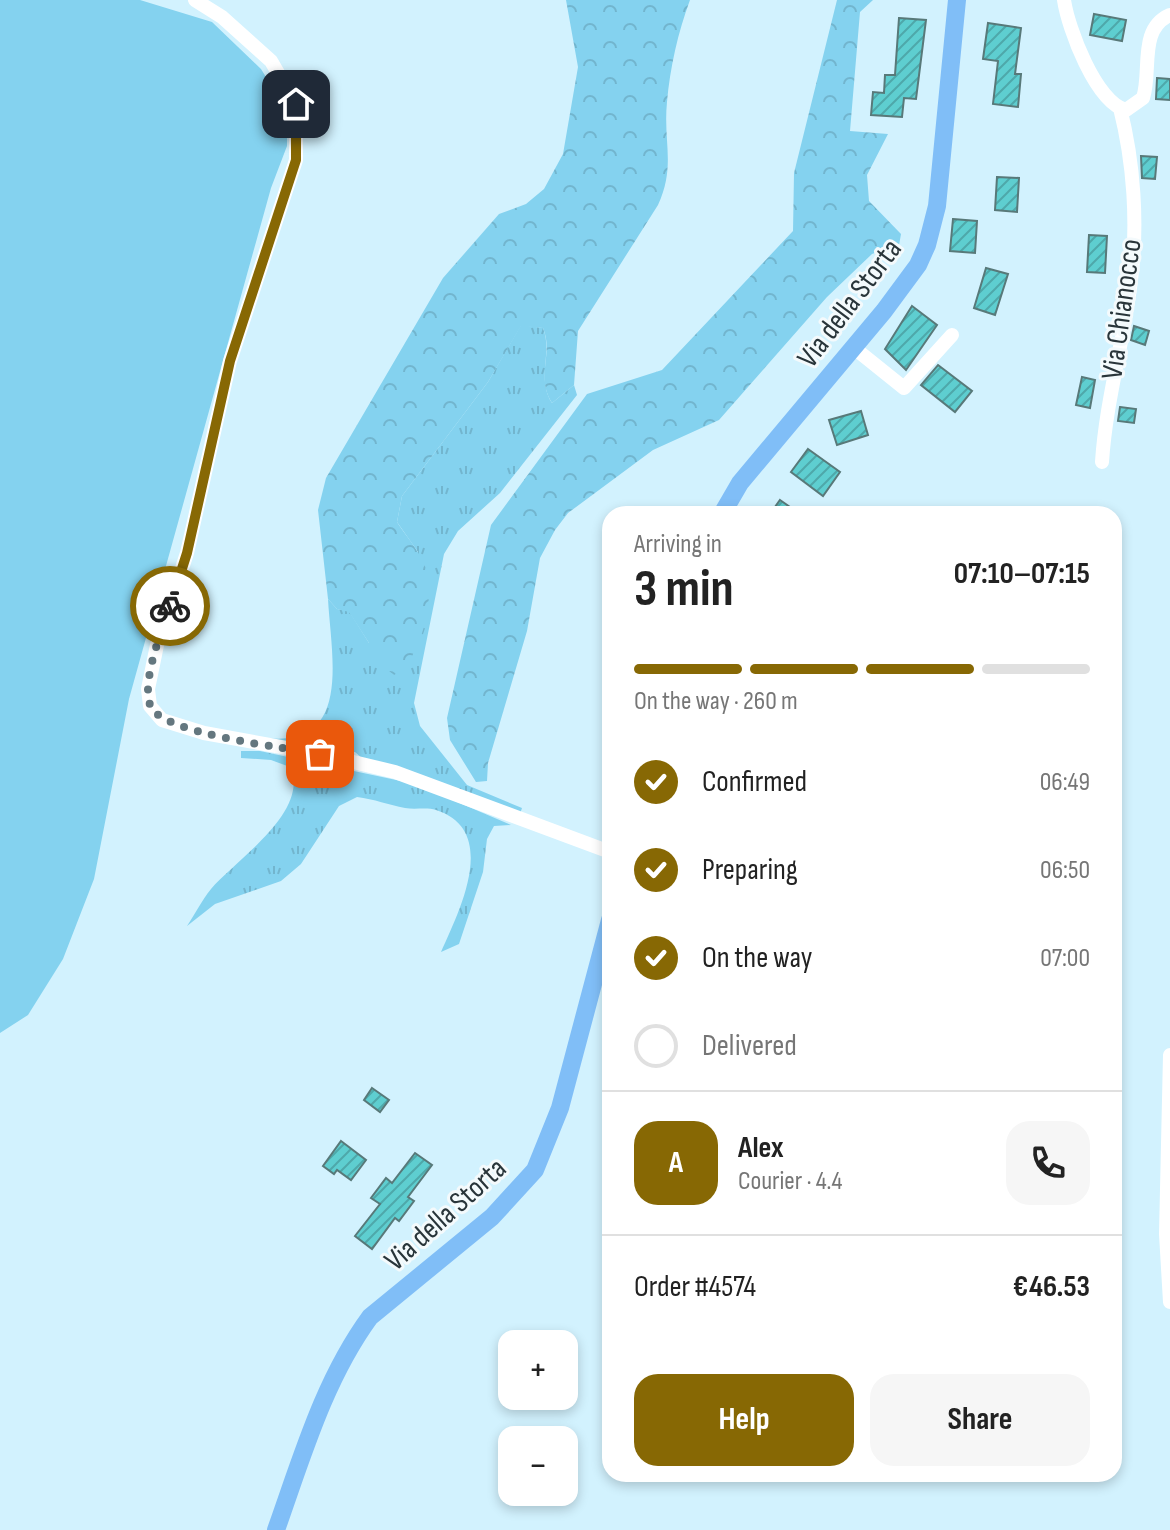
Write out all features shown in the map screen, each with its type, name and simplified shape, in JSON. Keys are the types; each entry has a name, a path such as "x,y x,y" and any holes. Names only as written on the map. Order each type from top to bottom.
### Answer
{"main road":[{"name":"Via della Storta","path":"727,506 740,483 918,265 934,222 957,0"},
{"name":"Via della Storta","path":"276,1530 322,1406 356,1335 370,1317 492,1217 535,1170 560,1108 602,950"}],"street":[{"path":"195,0 222,17 271,61 296,104 296,160 230,361 187,553 157,645 148,689 150,706 162,720 204,733 320,754 395,772 602,849"},
{"path":"1064,0 1067,19 1084,60 1107,97 1120,108 1132,108 1143,98 1152,31 1161,19 1170,15"},
{"name":"Via Chianocco","path":"1102,462 1111,379 1132,277 1133,202 1120,108"},
{"path":"853,347 904,388 952,335"},
{"path":"1170,1055 1166,1234 1170,1302"}],"green space":[{"path":"0,0 140,0 212,22 261,69 287,111 287,146 271,188 129,699 94,879 63,959 28,1015 0,1033"},
{"path":"566,0 690,0 678,37 668,89 668,166 663,191 658,205 578,331 574,385 552,403 545,384 547,347 543,328 521,326 488,382 402,496 397,522 423,562 429,589 426,617 418,645 403,668 394,675 383,666 379,648 369,643 349,612 337,609 328,599 318,510 326,478 443,278 499,214 526,204 544,189 563,154 578,67"},
{"path":"837,0 873,0 860,12 850,131 888,134 867,175 869,201 901,234 898,251 888,248 872,254 827,297 719,420 653,450 568,513 540,558 527,631 488,763 487,781 476,782 450,740 447,718 491,525 587,394 662,370 793,231 794,173"},
{"path":"521,325 543,328 546,337 545,384 552,403 574,385 577,395 500,493 458,531 444,554 414,703 420,726 467,785 522,808 520,814 365,761 355,752 333,753 266,738 294,737 313,729 325,713 333,671 328,599 337,609 349,611 369,643 418,552 397,522 402,496 488,382"},
{"path":"241,751 260,751 415,784 511,825 494,826 487,839 483,872 459,944 441,952 457,916 469,874 471,854 467,836 456,821 436,810 405,808 357,797 339,806 301,864 281,881 215,904 187,926 211,889 268,834 290,801 294,784 290,767 271,760 241,758"}],"building":[{"path":"1094,14 1126,20 1122,41 1090,35"},
{"path":"899,18 926,20 916,99 904,98 902,117 871,115 873,92 884,93 885,75 895,75"},
{"path":"988,23 1021,28 1015,74 1021,74 1018,107 993,104 998,61 983,59"},
{"path":"1157,78 1170,79 1170,100 1156,99"},
{"path":"1141,156 1157,157 1155,179 1142,178"},
{"path":"997,177 1019,178 1017,212 995,210"},
{"path":"953,219 977,221 975,253 950,251"},
{"path":"1089,235 1107,236 1105,273 1087,272"},
{"path":"986,268 1008,274 995,315 974,308"},
{"path":"912,306 937,325 906,370 885,349"},
{"path":"1134,326 1149,331 1145,345 1131,340"},
{"path":"938,365 972,391 955,412 921,385"},
{"path":"1082,377 1095,380 1090,408 1076,405"},
{"path":"1120,407 1136,409 1134,423 1118,421"},
{"path":"861,411 868,435 837,445 829,420"},
{"path":"808,449 840,472 823,496 791,472"},
{"path":"372,1088 389,1100 380,1112 364,1100"},
{"path":"341,1141 366,1160 351,1180 337,1170 334,1174 323,1166"},
{"path":"415,1153 432,1165 408,1197 414,1201 399,1221 395,1218 372,1249 355,1236 380,1204 371,1198 386,1178 392,1183"}],"way so far":[{"path":"170,606 157,645 148,689 150,706 162,720 204,733 320,754"}],"route":[{"path":"170,606 187,553 230,361 296,160 296,104"}]}
